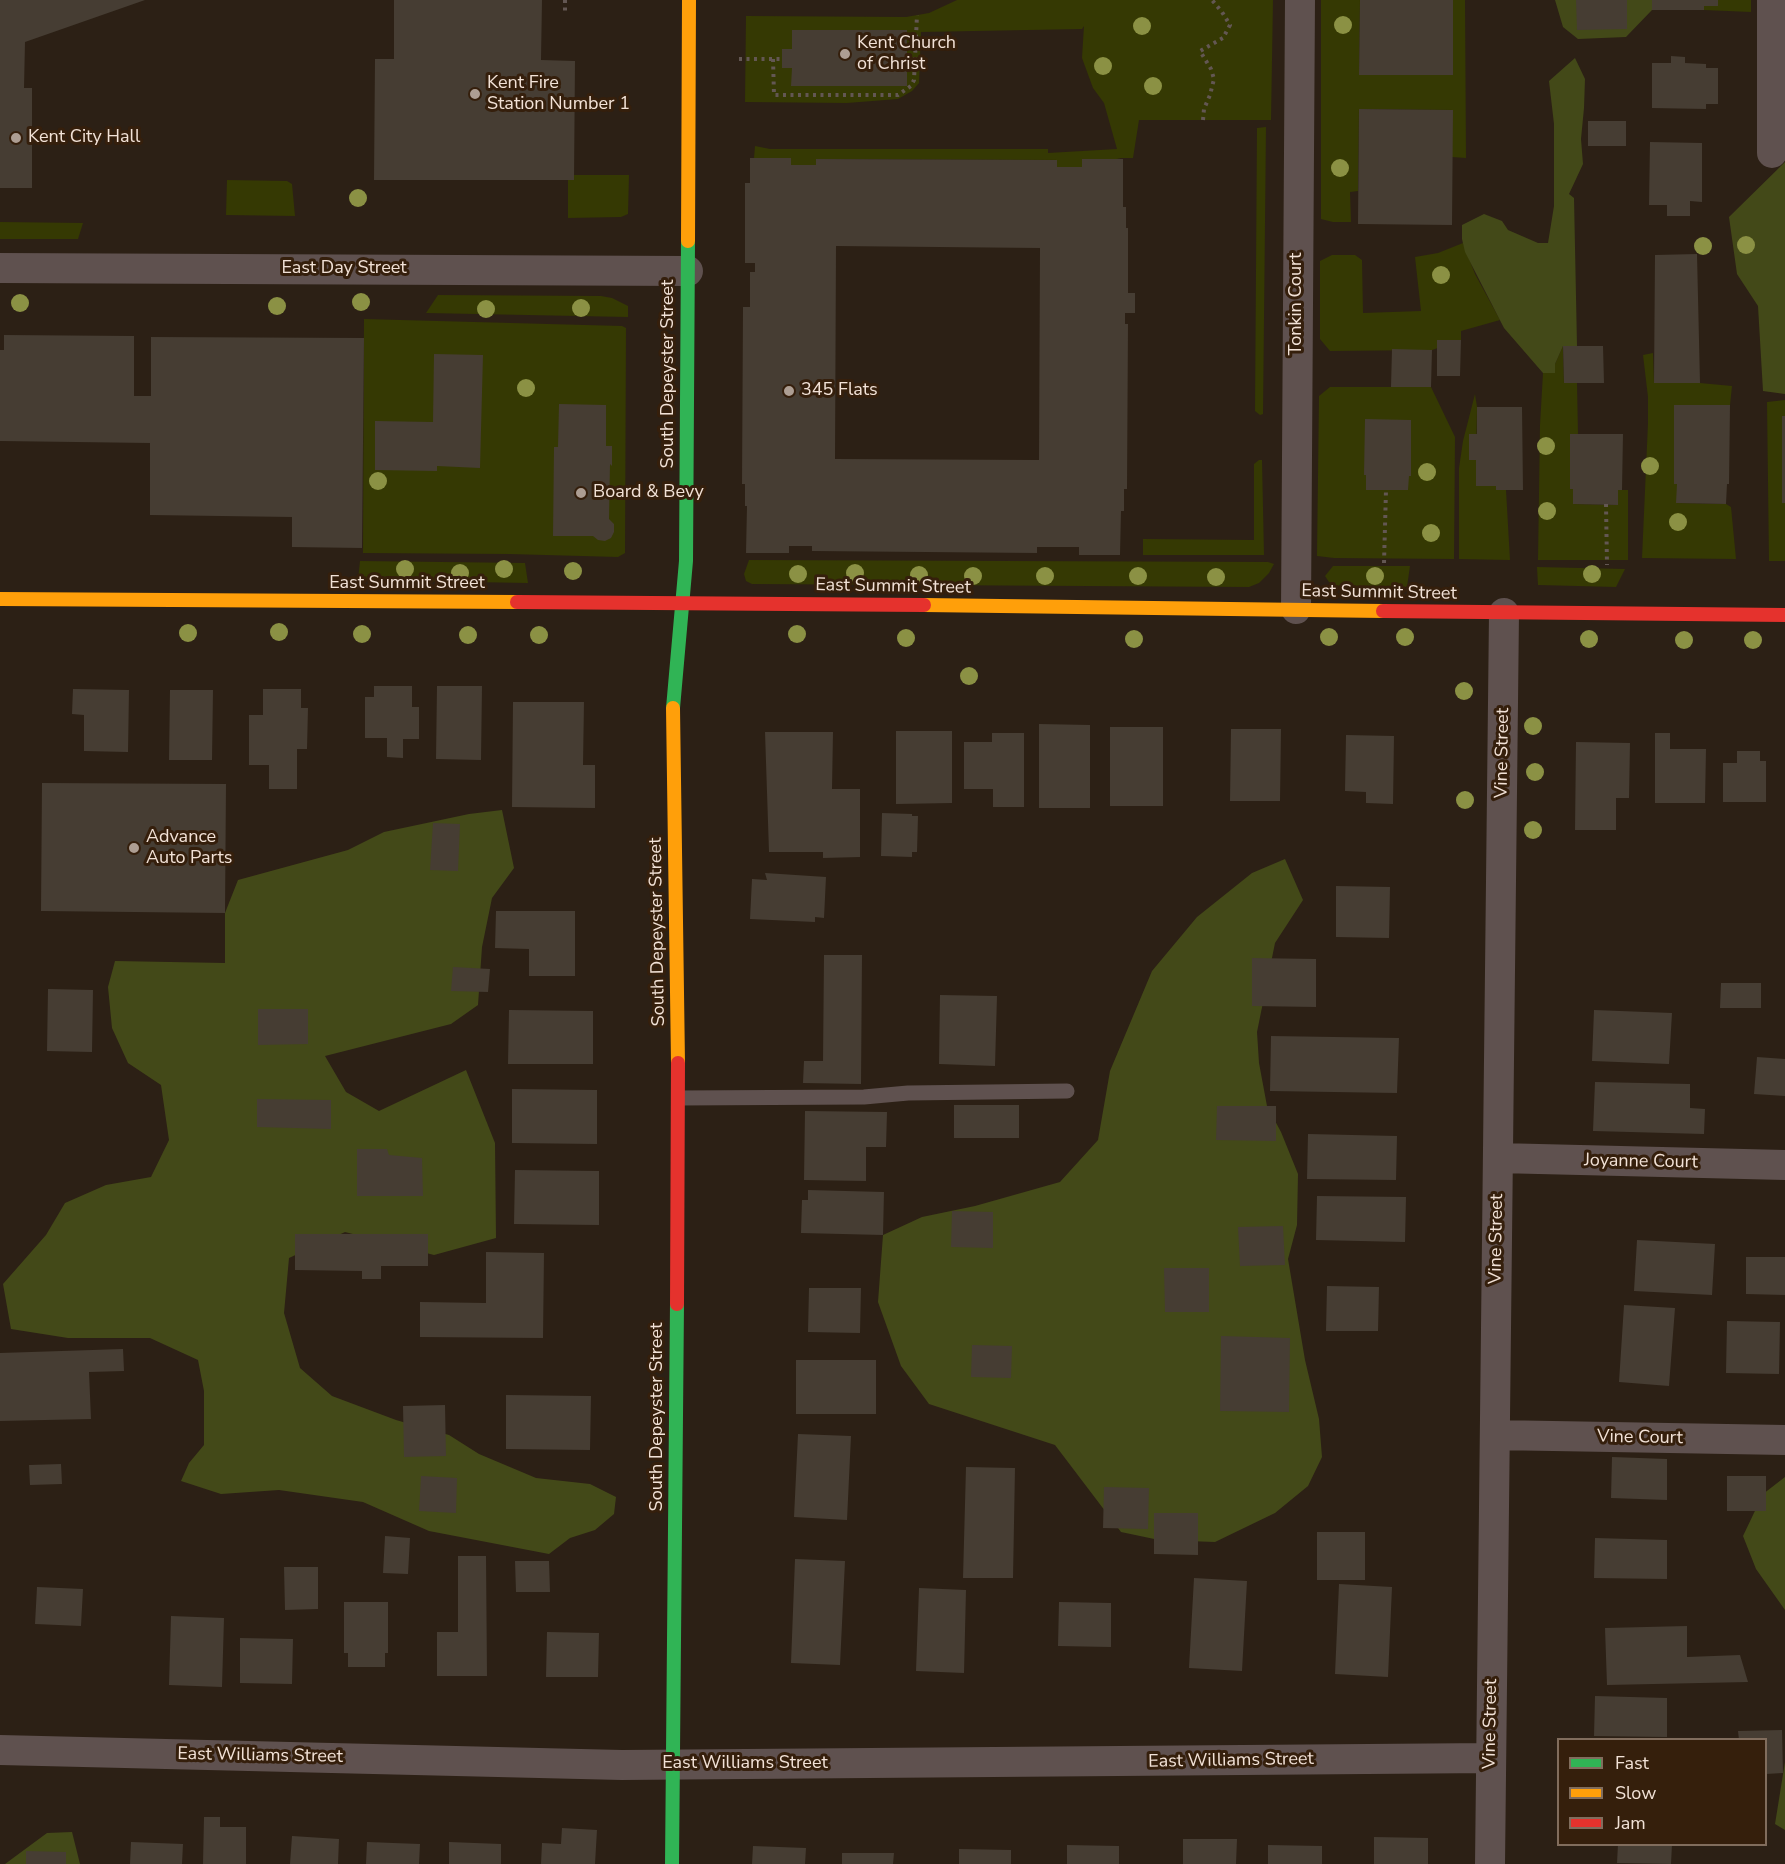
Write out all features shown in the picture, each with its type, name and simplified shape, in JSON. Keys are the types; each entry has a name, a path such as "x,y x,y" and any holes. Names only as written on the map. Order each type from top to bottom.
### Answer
{"street":[{"name":"South Depeyster Street","path":"672,1864 679,1098 672,714 684,603 686,561 689,0"},
{"name":"Tonkin Court","path":"1296,609 1300,0"},
{"path":"1772,0 1778,33 1776,135"},
{"name":"East Day Street","path":"0,268 688,271"},
{"name":"East Summit Street","path":"0,599 133,602 684,603 1785,615"},
{"name":"Vine Street","path":"1490,1864 1504,613"},
{"name":"Joyanne Court","path":"1498,1158 1785,1165"},
{"name":"Vine Court","path":"1495,1435 1785,1440"},
{"name":"East Williams Street","path":"0,1750 674,1765 1491,1758"}],"lane":[{"path":"679,1098 840,1097 908,1093 1067,1091"}],"path":[{"path":"565,0 565,14"},
{"path":"1203,120 1204,109 1214,79 1200,51 1223,38 1230,25 1212,0"},
{"path":"773,59 774,95 898,95 911,86 914,80 916,15"},
{"path":"739,59 782,59"},
{"path":"1384,563 1386,490"},
{"path":"1606,504 1607,565"}],"green space":[{"path":"957,0 1273,0 1271,120 1139,120 1133,158 1121,158 1082,167 1057,167 1057,160 816,159 816,165 791,165 791,158 754,158 755,146 770,149 1048,149 1048,153 1117,149 1104,103 1093,88 1082,58 1084,26 1082,29 921,32 919,83 912,91 898,99 847,103 745,102 746,16 906,17 929,13"},
{"path":"1321,0 1360,0 1359,75 1452,75 1453,0 1465,0 1466,158 1452,157 1452,110 1359,109 1358,191 1350,192 1351,222 1321,219"},
{"path":"1555,0 1652,0 1652,10 1626,37 1578,39 1563,27"},
{"path":"1718,0 1751,0 1751,12 1704,10 1704,6 1718,6"},
{"path":"1575,58 1585,79 1581,139 1583,164 1569,194 1574,198 1577,346 1563,346 1555,364 1555,373 1543,373 1504,328 1465,252 1462,225 1484,214 1502,221 1508,230 1538,243 1548,243 1554,206 1554,124 1549,81"},
{"path":"1266,127 1263,414 1260,415 1255,411 1257,128"},
{"path":"1785,162 1785,394 1763,391 1758,306 1737,274 1729,217"},
{"path":"574,175 629,175 628,214 621,217 568,218 568,180 574,180"},
{"path":"227,180 287,181 292,184 295,216 226,215"},
{"path":"0,222 83,223 78,239 0,239"},
{"path":"1463,243 1475,274 1500,320 1461,331 1461,340 1432,350 1330,351 1320,339 1320,261 1332,255 1355,255 1362,260 1363,313 1421,311 1415,257 1438,253"},
{"path":"438,295 601,296 612,298 628,306 628,317 426,313"},
{"path":"364,319 622,326 626,328 625,553 618,557 363,553"},
{"path":"1563,346 1564,383 1577,383 1578,434 1570,434 1570,489 1573,489 1573,504 1618,505 1618,490 1628,490 1628,560 1538,560 1543,373 1555,373 1555,364"},
{"path":"1653,353 1654,383 1732,386 1730,405 1674,405 1674,483 1677,484 1677,503 1726,504 1731,507 1736,559 1642,558 1648,423 1648,397 1643,355"},
{"path":"1330,387 1431,387 1455,437 1454,559 1317,556 1319,396"},
{"path":"1475,394 1477,407 1476,460 1496,486 1496,490 1506,490 1510,560 1459,559 1459,468"},
{"path":"1785,400 1785,561 1769,561 1767,402"},
{"path":"1262,460 1264,555 1143,555 1143,539 1254,540 1254,464"},
{"path":"749,560 1268,562 1274,564 1259,583 1249,587 752,584 746,581 744,574"},
{"path":"360,561 525,563 528,583 358,580"},
{"path":"1333,566 1410,566 1407,587 1362,589 1334,585 1329,582 1325,576"},
{"path":"1537,567 1625,569 1616,587 1538,585"},
{"path":"502,810 514,868 492,898 482,947 478,1005 451,1024 325,1056 346,1092 379,1111 466,1070 495,1143 496,1238 434,1255 345,1232 289,1258 284,1313 300,1368 332,1396 396,1420 449,1435 479,1454 536,1478 590,1484 616,1497 614,1514 595,1530 570,1538 549,1554 429,1531 363,1502 279,1490 221,1494 181,1481 189,1463 204,1445 204,1391 198,1360 150,1338 68,1338 11,1329 3,1284 46,1235 65,1203 106,1185 151,1177 169,1140 161,1085 128,1063 112,1028 108,987 115,961 225,963 225,913 238,880 348,850 384,832 469,814"},
{"path":"1285,859 1303,900 1275,943 1257,1032 1259,1063 1267,1106 1281,1132 1298,1174 1297,1225 1288,1259 1305,1360 1319,1419 1322,1457 1308,1486 1275,1513 1215,1542 1159,1540 1121,1532 1055,1445 929,1404 901,1366 878,1302 883,1235 922,1217 975,1206 1060,1182 1098,1140 1110,1071 1152,971 1197,917 1252,873"},
{"path":"1785,1477 1785,1610 1756,1569 1743,1536 1763,1494"},
{"path":"1785,1762 1785,1830 1775,1824"},
{"path":"72,1832 80,1864 5,1864 47,1833"}],"building":[{"name":"Kent City Hall","path":"0,0 145,0 25,42 24,88 32,88 32,188 0,188"},
{"name":"Kent Fire Station Number 1","path":"394,0 542,0 541,60 575,61 574,180 374,180 375,59 394,59"},
{"path":"1360,0 1453,0 1453,75 1359,75"},
{"path":"1576,0 1627,0 1627,29 1577,30"},
{"path":"1652,0 1718,0 1718,6 1704,6 1704,10 1652,10"},
{"name":"Kent Church of Christ","path":"792,30 907,30 907,86 791,86 792,68 782,68 782,49 792,49"},
{"path":"1671,56 1685,57 1685,63 1706,64 1706,68 1718,68 1718,104 1706,104 1706,109 1652,108 1652,63 1671,63"},
{"path":"1359,109 1453,110 1452,225 1358,224"},
{"path":"1588,121 1626,121 1626,146 1588,146"},
{"path":"1650,142 1702,143 1702,202 1690,201 1690,216 1667,216 1667,205 1649,205"},
{"name":"345 Flats","path":"750,158 791,158 791,165 816,165 816,159 1057,160 1057,167 1082,167 1082,159 1123,159 1123,207 1126,207 1126,228 1128,228 1128,293 1135,293 1135,313 1125,313 1125,324 1128,324 1127,489 1124,489 1124,511 1121,511 1120,555 1079,555 1079,547 1037,547 1037,553 812,551 812,546 789,546 789,553 746,553 747,506 745,506 745,484 742,484 743,307 750,307 750,272 755,272 755,263 745,263 745,183 750,183","holes":["836,246 1040,248 1039,460 835,459"]},
{"path":"1697,254 1700,383 1654,383 1655,255"},
{"path":"4,335 134,336 134,396 151,396 151,337 364,338 362,548 292,547 292,517 150,515 150,443 0,441 0,350 4,350"},
{"path":"1437,340 1461,340 1460,376 1437,376"},
{"path":"1563,346 1603,346 1604,383 1564,383"},
{"path":"1392,349 1432,350 1431,387 1391,387"},
{"path":"434,354 483,355 480,468 437,466 437,471 375,470 375,421 433,422"},
{"name":"Board & Bevy","path":"559,404 606,405 606,446 612,446 609,519 614,524 614,532 611,538 605,541 593,536 553,536 554,447 558,447"},
{"path":"1674,405 1730,405 1729,484 1727,484 1726,504 1676,503"},
{"path":"1477,407 1522,407 1523,490 1496,490 1496,486 1476,486 1476,460 1469,460 1469,434 1477,434"},
{"path":"1782,416 1785,416 1785,503 1782,503"},
{"path":"1365,419 1411,420 1411,476 1409,476 1408,490 1366,490"},
{"path":"1570,434 1623,434 1622,490 1618,490 1618,505 1573,504 1573,489 1570,489"},
{"path":"374,686 412,686 412,707 419,707 419,739 403,739 403,758 387,757 387,738 365,738 365,697 374,697"},
{"path":"437,686 482,686 481,760 436,759"},
{"path":"73,689 129,690 128,752 84,751 84,715 72,714"},
{"path":"263,689 301,689 301,708 308,708 307,749 297,749 297,789 269,789 269,765 249,765 249,715 263,715"},
{"path":"170,690 213,690 212,760 169,760"},
{"path":"513,702 584,702 583,765 595,765 595,808 512,807"},
{"path":"1039,724 1090,725 1090,808 1039,808"},
{"path":"1110,727 1163,727 1163,806 1110,806"},
{"path":"1231,729 1281,729 1280,801 1230,801"},
{"path":"896,731 952,731 952,803 896,804"},
{"path":"765,732 833,732 832,789 860,789 860,857 823,858 823,852 769,852"},
{"path":"992,733 1024,733 1024,807 993,807 993,789 964,789 964,742 992,742"},
{"path":"1655,733 1670,733 1670,749 1706,749 1705,803 1655,803"},
{"path":"1346,735 1394,736 1393,804 1366,803 1366,792 1345,791"},
{"path":"1576,742 1630,743 1629,798 1616,798 1616,830 1575,830"},
{"path":"1737,751 1760,751 1760,761 1766,761 1766,802 1723,802 1723,763 1737,763"},
{"name":"Advance Auto Parts","path":"42,783 226,784 225,913 41,911"},
{"path":"882,813 918,816 917,852 912,852 912,857 881,856"},
{"path":"433,823 460,824 458,871 430,870"},
{"path":"765,873 826,877 824,918 815,917 815,922 750,919 752,879 767,880"},
{"path":"1336,886 1390,887 1389,938 1336,937"},
{"path":"496,911 575,911 575,976 529,976 529,949 495,948"},
{"path":"824,955 862,955 861,1084 803,1083 804,1061 823,1061"},
{"path":"1252,958 1316,959 1316,1007 1252,1006"},
{"path":"453,967 490,969 488,992 451,991"},
{"path":"1721,983 1761,983 1761,1008 1720,1008"},
{"path":"48,989 93,990 92,1052 47,1051"},
{"path":"940,995 997,996 995,1066 939,1064"},
{"path":"258,1009 308,1009 308,1044 258,1045"},
{"path":"509,1010 593,1011 593,1064 508,1064"},
{"path":"1594,1010 1672,1013 1669,1064 1592,1061"},
{"path":"1271,1036 1399,1038 1397,1093 1270,1091"},
{"path":"1757,1057 1785,1059 1785,1096 1754,1094"},
{"path":"1595,1082 1690,1084 1690,1108 1705,1109 1704,1134 1593,1131"},
{"path":"512,1089 597,1090 597,1144 512,1143"},
{"path":"257,1099 331,1100 331,1129 257,1127"},
{"path":"954,1105 1019,1105 1019,1138 954,1138"},
{"path":"1217,1106 1276,1106 1276,1141 1216,1140"},
{"path":"805,1111 887,1112 886,1147 866,1147 866,1181 804,1180"},
{"path":"1308,1134 1397,1136 1396,1180 1307,1179"},
{"path":"357,1149 387,1149 389,1155 422,1158 423,1196 357,1196"},
{"path":"515,1170 599,1171 599,1225 514,1224"},
{"path":"808,1190 884,1192 883,1235 801,1233 802,1200 808,1200"},
{"path":"1317,1196 1406,1197 1405,1242 1316,1240"},
{"path":"952,1211 993,1212 993,1248 951,1247"},
{"path":"1283,1226 1285,1265 1240,1266 1238,1227"},
{"path":"295,1234 428,1234 428,1266 381,1266 381,1279 362,1279 362,1271 295,1270"},
{"path":"1637,1240 1715,1244 1712,1295 1634,1291"},
{"path":"486,1252 544,1253 543,1338 420,1337 420,1302 486,1303"},
{"path":"1746,1257 1785,1257 1785,1295 1746,1294"},
{"path":"1164,1268 1209,1268 1209,1312 1165,1312"},
{"path":"1327,1286 1379,1287 1378,1331 1326,1331"},
{"path":"809,1288 861,1288 860,1333 808,1332"},
{"path":"1624,1305 1675,1308 1669,1386 1619,1382"},
{"path":"1727,1321 1780,1322 1779,1374 1726,1373"},
{"path":"1221,1336 1290,1338 1289,1412 1220,1411"},
{"path":"972,1345 1012,1346 1011,1378 971,1377"},
{"path":"123,1349 124,1371 89,1372 91,1419 0,1421 0,1353"},
{"path":"796,1360 876,1360 876,1414 796,1414"},
{"path":"506,1395 591,1396 590,1450 506,1449"},
{"path":"445,1405 446,1456 404,1457 403,1406"},
{"path":"798,1434 851,1436 847,1520 794,1517"},
{"path":"1612,1457 1667,1459 1667,1500 1611,1498"},
{"path":"61,1464 62,1484 30,1485 29,1465"},
{"path":"966,1467 1015,1468 1013,1578 963,1578"},
{"path":"421,1476 457,1478 456,1513 419,1511"},
{"path":"1727,1476 1766,1476 1766,1511 1727,1511"},
{"path":"1104,1487 1149,1488 1148,1529 1103,1528"},
{"path":"1154,1513 1198,1513 1198,1555 1154,1554"},
{"path":"1317,1532 1365,1532 1365,1580 1317,1580"},
{"path":"385,1536 410,1538 408,1574 383,1573"},
{"path":"1595,1538 1667,1540 1667,1579 1594,1578"},
{"path":"458,1556 486,1556 487,1676 437,1676 437,1632 458,1632"},
{"path":"795,1559 845,1561 840,1665 791,1663"},
{"path":"515,1561 549,1561 550,1592 516,1592"},
{"path":"284,1567 318,1567 318,1609 285,1610"},
{"path":"1194,1578 1247,1581 1242,1671 1189,1668"},
{"path":"1339,1584 1392,1587 1388,1677 1335,1674"},
{"path":"37,1587 83,1589 81,1626 35,1624"},
{"path":"919,1588 966,1590 964,1673 916,1671"},
{"path":"344,1602 388,1602 388,1653 385,1653 385,1667 348,1667 348,1653 344,1653"},
{"path":"1059,1602 1111,1603 1111,1647 1058,1646"},
{"path":"171,1616 224,1618 222,1687 169,1685"},
{"path":"1687,1626 1687,1657 1740,1655 1748,1682 1607,1685 1605,1628"},
{"path":"547,1632 599,1633 598,1677 546,1677"},
{"path":"240,1638 293,1639 292,1684 240,1683"},
{"path":"1595,1696 1667,1698 1667,1737 1594,1736"},
{"path":"1782,1730 1783,1773 1767,1774 1767,1738 1739,1738 1738,1731"},
{"path":"204,1817 220,1817 220,1827 246,1827 246,1864 203,1864"},
{"path":"562,1828 597,1830 595,1864 541,1864 542,1843 561,1844"},
{"path":"292,1836 339,1839 338,1864 290,1864"},
{"path":"1374,1837 1428,1838 1428,1864 1374,1864"},
{"path":"1183,1839 1237,1839 1236,1864 1183,1864"},
{"path":"131,1842 183,1844 182,1864 130,1864"},
{"path":"367,1842 420,1844 419,1864 366,1864"},
{"path":"449,1842 501,1844 501,1864 449,1864"},
{"path":"1067,1845 1119,1846 1119,1864 1067,1864"},
{"path":"1268,1845 1322,1846 1322,1864 1268,1864"},
{"path":"753,1846 806,1848 805,1864 752,1864"},
{"path":"1618,1846 1672,1846 1671,1864 1617,1863"},
{"path":"959,1849 1011,1850 1011,1864 959,1864"},
{"path":"26,1851 66,1852 66,1864 26,1864"},
{"path":"842,1853 894,1853 893,1864 842,1864"}],"traffic: fast":[{"path":"673,708 686,561 688,241"},
{"path":"672,1864 677,1304"}],"traffic: slow":[{"path":"688,241 689,0"},
{"path":"0,599 517,602"},
{"path":"924,605 1383,611"},
{"path":"673,708 678,1063"}],"traffic: jam":[{"path":"517,602 924,605"},
{"path":"1383,611 1785,615"},
{"path":"677,1304 678,1063"}],"place":[{"name":"Kent Church of Christ","path":"845,54"},
{"name":"Kent Fire Station Number 1","path":"475,94"},
{"name":"Kent City Hall","path":"16,138"},
{"name":"345 Flats","path":"789,391"},
{"name":"Board & Bevy","path":"581,493"},
{"name":"Advance Auto Parts","path":"134,848"}]}
